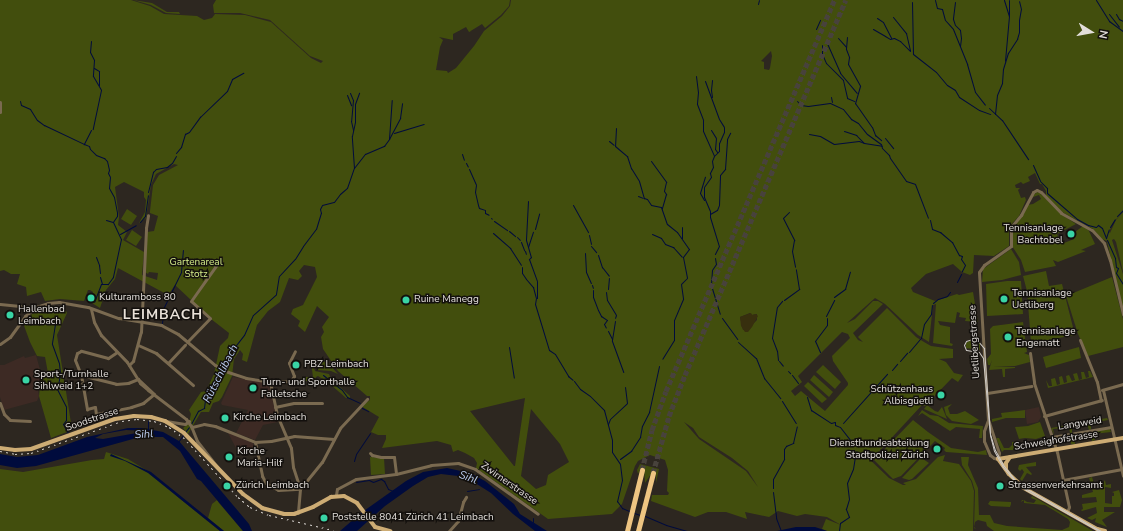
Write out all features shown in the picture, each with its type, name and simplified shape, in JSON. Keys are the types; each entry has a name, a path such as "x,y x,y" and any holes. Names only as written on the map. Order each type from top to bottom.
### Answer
{"highway":[{"path":"626,531 642,470"},
{"path":"639,529 653,473"}],"main road":[{"name":"Soodstrasse","path":"0,448 32,450 109,421 128,416 146,416 165,421 184,434 255,504 269,511 284,514 298,513"},
{"name":"Schweighofstrasse","path":"996,459 1115,440 1123,437"},
{"path":"1006,470 1006,463 1010,457"},
{"name":"Uetlibergstrasse","path":"996,459 1024,488 1098,530 1105,531"},
{"path":"298,513 313,508 336,495 348,497 362,510 375,527 390,531"},
{"path":"372,531 375,527"}],"street":[{"path":"0,102 0,112"},
{"name":"Uetlibergstrasse","path":"996,459 998,451 988,420 979,272 984,265 1011,246 1011,227 1021,215 1032,193 1039,191 1061,213 1092,230 1104,244 1123,314"},
{"path":"129,365 133,361 138,345 142,322 146,228 148,214"},
{"path":"168,363 210,318 191,301 218,264"},
{"path":"0,344 30,312 43,304 56,302 76,304 119,318 166,328 218,367 232,374 246,378 270,382 293,380 294,376 289,363 295,351"},
{"path":"0,304 20,306 30,312"},
{"path":"91,309 98,330 129,365 138,379 190,424 197,440 218,465 219,470"},
{"path":"1080,340 1102,390 1103,400 1115,440 1123,476"},
{"path":"138,345 152,350 193,385"},
{"path":"118,352 108,358 79,351 75,358 81,375 87,409 95,407 96,414 131,407 146,400 154,394"},
{"path":"1030,353 1034,383 1052,436 1063,480 1069,507 1067,512"},
{"path":"81,375 116,384 138,379"},
{"path":"270,382 275,406 287,437 300,489 298,513"},
{"path":"1102,390 1123,384"},
{"path":"986,393 1031,386"},
{"path":"255,442 262,476 266,483 278,490 300,489 322,462 340,428 367,399"},
{"path":"1044,416 1103,400"},
{"path":"275,406 294,403 322,402"},
{"path":"0,404 4,414 10,420 30,421"},
{"name":"Uetlibergstrasse","path":"988,420 984,431 984,441 996,459"},
{"path":"165,421 215,426 255,442 271,441 287,437 310,436 334,439"},
{"name":"Langweid","path":"1052,436 1111,427"},
{"path":"370,453 381,457 394,457 396,474"},
{"name":"Zwirnerstrasse","path":"336,495 337,489 352,480 396,474 432,465 452,463 463,464 475,469 538,514"},
{"path":"1063,480 1122,469"},
{"path":"449,531 458,521 463,502 466,497"}],"shaded area":[{"path":"36,355 42,377 38,390 39,396 37,401 4,410 0,397 0,365 4,365 24,356 25,358"},
{"path":"233,377 266,383 269,386 278,422 263,425 255,440 236,433 248,410 222,405 221,403"},
{"path":"1039,407 1041,417 1038,422 1027,424 1025,410"},
{"path":"227,431 253,443 255,453 242,454 237,450"}],"green space":[{"name":"Gartenareal Stotz","path":"0,0 131,0 150,6 164,14 197,16 204,20 212,18 215,14 245,15 271,22 311,58 321,63 323,61 310,56 270,20 240,13 214,13 213,5 216,0 510,0 509,6 501,15 485,28 482,24 469,32 466,27 453,34 453,40 439,37 443,40 440,47 436,70 447,71 448,73 456,68 484,31 502,16 510,6 511,0 1123,0 1123,211 1113,223 1109,232 1110,233 1116,220 1123,212 1123,272 1116,242 1114,239 1112,240 1123,274 1123,311 1107,241 1102,239 1093,229 1062,212 1046,196 1046,191 1042,184 1040,184 1035,173 1028,177 1030,181 1023,184 1021,182 1015,185 1016,188 1020,188 1018,190 1021,198 1025,197 1026,200 1019,216 1009,227 1009,246 994,256 974,255 973,273 970,275 962,272 953,264 926,274 911,288 913,292 935,301 957,294 959,295 973,292 978,322 965,321 966,318 959,317 960,313 957,312 955,323 938,321 940,325 950,327 950,343 953,344 952,346 933,343 936,304 933,305 929,342 918,335 885,304 875,298 847,323 855,319 873,301 878,301 883,304 853,333 858,340 863,342 858,337 887,308 916,337 924,342 931,346 953,349 953,358 939,359 946,362 954,373 963,375 958,382 952,378 925,406 922,405 873,458 864,451 863,453 889,478 903,485 906,485 903,483 916,479 938,457 945,455 943,461 959,464 971,481 974,491 973,531 827,531 822,529 826,519 841,525 827,517 805,514 797,516 778,511 769,517 745,512 747,519 726,512 708,512 695,517 651,501 652,495 668,495 669,493 667,491 668,470 665,460 650,455 638,461 622,504 612,514 548,519 476,468 477,463 474,458 458,450 453,452 451,445 437,441 382,448 386,435 378,435 371,432 379,417 361,406 370,400 370,396 367,396 338,371 323,349 321,337 324,332 322,327 329,317 317,306 305,332 298,326 300,321 291,314 293,309 303,305 317,277 315,267 304,265 299,271 302,276 298,280 289,278 280,302 268,311 257,325 247,362 242,360 243,354 240,350 234,359 232,376 222,397 219,401 213,403 209,412 201,412 188,434 183,428 189,423 191,414 189,410 201,392 206,391 214,374 220,346 228,338 229,333 193,302 219,262 191,300 175,285 168,295 118,268 115,279 106,290 100,308 92,303 93,292 90,290 88,290 84,301 60,299 45,301 41,292 27,296 26,287 17,284 20,274 11,274 4,270 0,271","holes":["771,51 772,56 769,70 764,69 764,62 761,61","174,164 178,165 159,175 153,185 150,213 158,216 154,231 147,232 145,272 148,274 149,272 158,273 157,280 142,275 144,252 123,240 127,232 118,225 119,217 115,187 124,182 144,192 144,197 146,200 145,212 139,223 146,218 151,185 156,174","750,313 752,315 757,314 757,320 743,330 740,317","842,332 848,334 850,338 832,356 833,361 848,385 825,411 801,391 795,396 791,391 802,382 798,376","525,398 514,466 470,411","531,409 560,444 569,462 548,475 546,485 536,489 521,476","684,422 693,428 699,437 732,458 748,471 758,487 746,471 699,439"]},
{"path":"133,0 152,3 167,12 179,12 180,14 166,13 151,5"},
{"path":"1037,192 1040,193 1061,214 1076,224 1057,234 1060,241 1063,240 1064,243 1074,239 1075,232 1083,226 1088,229 1095,244 1081,250 1086,251 1058,262 1053,260 1056,266 1025,272 1021,260 1012,246 1011,230 1027,205 1033,204 1041,199 1039,195 1030,198"},
{"path":"127,209 137,216 131,225 121,219"},
{"path":"132,230 142,237 136,246 126,240"},
{"path":"1011,249 1019,262 1021,275 1002,280 982,282 983,269"},
{"path":"1046,271 1049,286 1062,284 1075,335 1031,343 1027,291 1023,276"},
{"path":"1112,277 1123,319 1123,347 1088,356 1078,334 1066,296"},
{"name":"Tennisanlage Uetliberg","path":"1021,281 1023,314 987,316 986,284"},
{"path":"51,305 54,314 59,310 66,311 67,313 57,335 71,423 66,427 67,432 51,438 39,396 41,378 48,373 45,357 37,356 23,323 32,314"},
{"name":"Tennisanlage Engematt","path":"1023,322 1027,352 1024,353 1029,355 1030,362 1015,366 993,367 1015,367 1005,369 1005,377 1003,377 1002,369 989,370 992,360 990,365 988,365 987,359 991,354 990,329 993,326"},
{"path":"971,340 980,343 980,350 966,348 966,343"},
{"path":"1079,347 1081,358 1046,368 1043,357"},
{"path":"312,361 315,371 329,374 331,379 350,396 350,398 346,398 318,376 314,381 301,381 302,377 313,377"},
{"path":"326,361 338,374 331,371 317,370 318,364"},
{"path":"823,365 841,382 835,389 816,372"},
{"path":"1088,371 1090,371 1093,377 1048,388 1046,380 1049,386 1052,386 1051,379 1055,378 1057,385 1060,384 1059,377 1062,376 1064,383 1067,382 1066,376 1069,375 1072,381 1075,380 1073,374 1077,373 1079,380 1082,379 1081,372 1084,372 1086,378 1089,377"},
{"path":"814,375 833,392 829,397 810,380"},
{"path":"808,382 827,399 822,403 804,386"},
{"path":"952,404 948,408 950,414 957,414 965,411 979,420 971,424 952,421 946,415 944,407"},
{"path":"927,405 938,412 942,407 947,419 924,409"},
{"path":"922,410 930,415 938,416 949,423 983,426 982,438 979,438 980,429 956,427 950,431 922,413 918,416"},
{"path":"1025,410 1025,418 1006,418 992,422 992,419 1002,417 1001,413"},
{"path":"1107,418 1108,420 1091,423 1091,429 1089,430 1087,424 1072,426 1072,433 1070,433 1069,427 1053,429 1054,435 1051,428"},
{"path":"913,420 951,448 978,452 986,450 987,455 946,452 944,450 945,448 935,441 901,476 893,479 874,460"},
{"path":"1040,422 1045,436 1036,439 1019,439 1015,427 1028,426"},
{"path":"1110,429 1111,432 1094,434 1095,440 1092,441 1091,435 1074,437 1075,444 1071,444 1070,438 1057,440 1057,447 1054,439 1056,437"},
{"path":"996,438 999,438 1004,448 1009,448 1012,445 1012,442 1017,442 1019,447 1015,450 1004,450 1002,452"},
{"path":"106,452 128,459 151,473 220,531 0,531 0,469 23,472 104,459"},
{"path":"370,457 384,458 385,474 371,475"},
{"path":"961,457 969,457 968,465 978,488 979,515 990,515 994,523 1007,526 1062,530 1069,527 1070,522 1068,519 1045,505 1024,503 1024,500 1034,503 1036,500 1031,498 1032,496 1093,531 994,531 987,526 986,522 978,520 975,522 974,527 975,491 972,481 962,465"},
{"path":"920,459 923,459 929,463 912,479 909,480 902,478"},
{"path":"1036,462 1036,466 1026,467 1032,474 1027,473 1022,481 1020,479 1024,472 1022,469 1020,471 1018,469 1019,465"},
{"path":"640,464 659,469 656,483 656,473 653,471 645,483 644,469 641,468 638,474 637,470"},
{"path":"1092,477 1096,490 1101,489 1101,482 1103,483 1105,480 1106,485 1111,484 1111,488 1105,487 1105,503 1112,504 1112,496 1114,496 1114,493 1112,492 1119,490 1122,500 1120,507 1104,507 1104,512 1115,512 1102,520 1107,527 1095,522 1096,518 1092,520 1087,518 1097,513 1096,507 1081,510 1083,509 1082,504 1097,502 1096,497 1082,498 1082,495 1093,492 1089,478"},
{"path":"217,500 243,531 224,531 208,518 212,504"},
{"path":"990,501 1011,502 1011,504 1010,507 991,506 988,504"}],"sand":[{"path":"751,313 752,315 756,314 758,316 748,332 745,332 741,326 740,317"}],"water":[{"name":"Sihl","path":"128,428 142,428 163,432 179,441 249,524 252,531 243,531 201,481 197,479 180,451 163,437 140,437 36,466 17,468 0,465 0,454 17,457 38,455 87,437","holes":["126,430 148,431 103,439 95,438 103,434"]},
{"path":"111,454 151,472 224,531 220,531 148,473 125,461 110,456"},
{"name":"Sihl","path":"447,468 470,473 485,481 514,504 520,514 547,531 535,531 513,514 491,493 472,481 458,476 441,474 428,477 413,486 385,506 357,531 340,531 361,513 406,481 423,472"},
{"path":"796,527 815,527 827,531 777,531"}],"waterway":[{"path":"758,4 759,0"},
{"path":"935,0 937,8 942,9 945,20 953,29 967,64 975,92 985,105"},
{"path":"1004,0 1009,16 1005,61"},
{"path":"1009,0 1009,15"},
{"path":"1096,0 1109,21 1123,31"},
{"path":"995,114 997,95 1002,83 1003,69 1008,53 1017,39 1019,32 1021,9 1019,1"},
{"path":"912,2 913,54 936,72 947,85 955,90 959,97 979,110 990,114"},
{"path":"955,2 953,19 955,25 960,30 960,46"},
{"path":"1109,14 1119,27"},
{"path":"1116,14 1119,19 1123,21"},
{"path":"893,17 906,33 910,51"},
{"path":"877,18 883,22 891,38"},
{"path":"816,29 820,20"},
{"path":"873,29 890,39 894,38 900,41 910,51"},
{"path":"847,37 846,49 849,57 848,64 860,86 855,103 872,127 875,135 881,140"},
{"path":"838,38 846,47"},
{"path":"91,41 90,52 94,60 93,76 101,90 93,129"},
{"path":"826,41 840,73 857,93"},
{"path":"822,45 822,54 826,63 843,80 847,98 854,101"},
{"path":"94,68 99,71 99,85"},
{"path":"176,153 181,147 185,134 189,132 200,117 227,91 232,79 243,73"},
{"path":"696,76 698,92 697,104 703,120 703,131 714,156 712,161 713,167 710,173 711,177 704,187 704,197 710,211 710,217 719,246 715,254"},
{"path":"712,80 712,97"},
{"path":"705,81 719,119 724,127 724,132 719,143 719,151 715,155"},
{"path":"350,93 353,100 351,121 353,130"},
{"path":"354,168 352,136 355,122 355,104 359,93"},
{"path":"347,95 351,105"},
{"path":"831,97 832,102"},
{"name":"Rütschlibach","path":"389,139 392,100"},
{"path":"20,101 21,105 30,109 37,120 44,125 84,144"},
{"path":"797,101 801,105 808,106 830,103 843,109 867,134 881,144 882,148 889,155 906,181 915,184 928,218"},
{"name":"Rütschlibach","path":"223,367 226,358 244,335 253,315 276,294 279,276 295,259 316,229 322,205 334,202 347,188 354,168 365,154 384,146 389,139 400,118 402,103"},
{"path":"989,108 1002,120 1028,159"},
{"name":"Rütschlibach","path":"394,133 424,124"},
{"path":"616,128 615,146 627,156 631,168 639,181 644,198 647,199 651,205 661,207 667,224 677,232 689,249 683,257 687,278 681,284 683,299 674,320 674,340 662,359"},
{"path":"91,130 84,144 89,146 96,155 107,161 109,170 108,173 110,177 109,188 114,197 117,212 117,216 113,222 121,239 113,277 108,284 101,284 94,302"},
{"path":"711,130 716,138 715,149 717,152"},
{"path":"844,131 856,135 864,143 882,146"},
{"path":"710,214 717,210 719,205 720,175 725,169 727,139 730,133"},
{"path":"809,134 820,136 834,144 859,141 864,143"},
{"path":"885,138 893,148"},
{"path":"609,141 614,145"},
{"path":"462,154 464,160"},
{"path":"148,192 153,172 156,169 167,167 172,163 176,156"},
{"path":"651,161 666,182 664,191 666,194 662,208"},
{"path":"466,163 468,167"},
{"path":"1033,165 1040,181 1047,188 1047,193 1077,219 1088,225 1096,227 1098,225 1102,228 1106,238"},
{"path":"469,169 476,185 475,192 479,208 485,210 485,213 489,215"},
{"path":"704,200 700,193 705,177"},
{"path":"140,222 145,216 148,195"},
{"path":"638,196 643,198"},
{"path":"528,201 526,240 531,257 529,259 537,281 537,298"},
{"path":"573,205 588,232"},
{"path":"1117,216 1123,210"},
{"path":"789,212 783,218 794,240 792,251 795,267"},
{"path":"535,229 539,214"},
{"path":"1110,227 1115,219"},
{"path":"106,220 113,222"},
{"path":"930,220 932,229 940,232 952,242 959,255 962,256 961,259 965,265 962,271"},
{"path":"494,221 507,230"},
{"path":"120,234 136,225"},
{"path":"682,227 682,238"},
{"path":"1106,238 1109,229"},
{"path":"509,231 515,236"},
{"path":"528,247 533,232"},
{"path":"493,233 510,248 521,265"},
{"path":"652,234 661,238 665,244 673,247 682,257"},
{"path":"589,235 591,244"},
{"path":"517,237 520,240"},
{"path":"1107,240 1115,258 1116,267 1118,268 1116,273 1123,284"},
{"path":"521,242 524,250"},
{"path":"591,246 596,252"},
{"path":"162,323 164,307 181,272 183,250"},
{"path":"585,253 586,272 591,283"},
{"path":"598,255 602,267 609,276"},
{"path":"96,257 100,273"},
{"path":"715,258 716,264 712,270 711,285 720,314"},
{"path":"522,267 522,273 533,287 536,298 535,304 549,350 555,354 568,376 573,380"},
{"path":"784,300 799,289 796,269"},
{"path":"834,297 845,289 850,272"},
{"path":"957,282 961,274"},
{"path":"100,277 102,284"},
{"path":"608,289 609,278"},
{"path":"593,290 593,297 598,310 601,316 607,320 604,324 606,328"},
{"path":"606,292 607,300 616,315 615,318"},
{"path":"933,303 938,299 947,296 950,292"},
{"path":"826,316 834,300"},
{"path":"778,360 777,351 772,338 777,307 782,301"},
{"path":"921,338 924,324 931,314 932,305"},
{"path":"722,318 737,339"},
{"path":"820,352 815,341 827,325 827,318"},
{"path":"58,320 55,324 52,344 59,363 60,375 57,389 66,407 66,420 63,424 68,433"},
{"path":"615,321 612,341 623,372"},
{"path":"608,331 612,339"},
{"path":"909,352 920,339"},
{"path":"738,342 756,358 764,378 780,398"},
{"path":"509,347 514,378"},
{"path":"900,361 907,353"},
{"path":"779,361 783,366"},
{"path":"892,370 897,364"},
{"path":"620,459 631,451 640,437 642,426 649,412 659,366"},
{"name":"Rütschlibach","path":"191,424 198,411 204,408 205,400 211,393 223,371"},
{"path":"843,423 887,374"},
{"path":"323,375 342,390 347,397 360,403"},
{"path":"792,375 798,383"},
{"path":"574,381 580,389 590,396 604,410 612,440 612,452 620,464 622,480 617,501 622,508 629,511"},
{"path":"608,424 610,419 627,403 625,387"},
{"path":"807,397 811,410 831,423 835,422 835,425 840,427 854,445"},
{"path":"782,401 796,423"},
{"path":"362,408 368,411"},
{"path":"148,421 148,430"},
{"path":"773,488 773,479 784,459 784,449 786,446 793,443 797,426"},
{"name":"Rütschlibach","path":"185,432 189,427"},
{"path":"354,461 356,454 370,433"},
{"name":"Rütschlibach","path":"178,442 183,435"},
{"path":"839,531 840,523 849,517 846,509 849,499 847,483 853,469 856,451"},
{"path":"356,482 369,480 373,482 381,479 384,481 388,489 393,491"},
{"path":"467,491 479,489"},
{"path":"773,492 776,518 781,531"},
{"path":"634,513 640,515"},
{"path":"645,516 666,525 687,531"},
{"name":"Sihl","path":"533,518 533,524"}],"tunnel":[{"path":"642,470 652,430 666,391 834,0"},
{"path":"653,473 669,416 685,375 846,0"}],"tram line":[{"path":"1099,531 1026,490 1013,479 1003,467 994,451 990,435 983,358 979,352 966,350 964,345 966,341 972,339 977,340 984,348 990,434 995,450 1004,466 1014,479 1027,489 1101,531"}],"railway":[{"path":"0,451 15,454 31,453 122,421 137,419 154,421 169,427 183,437 238,497 250,507 269,515 333,530"}],"place":[{"name":"Tennisanlage Bachtobel","path":"1071,234"},
{"name":"Kulturamboss 80","path":"91,298"},
{"name":"Tennisanlage Uetliberg","path":"1004,299"},
{"name":"Ruine Manegg","path":"406,300"},
{"name":"Hallenbad Leimbach","path":"10,315"},
{"name":"Tennisanlage Engematt","path":"1008,337"},
{"name":"PBZ Leimbach","path":"296,365"},
{"name":"Sport-/Turnhalle Sihlweid 1+2","path":"26,380"},
{"name":"Turn- und Sporthalle Falletsche","path":"253,388"},
{"name":"Schützenhaus Albisgüetli","path":"941,395"},
{"name":"Kirche Leimbach","path":"225,418"},
{"name":"Diensthundeabteilung Stadtpolizei Zürich","path":"937,449"},
{"name":"Kirche Maria-Hilf","path":"229,457"},
{"name":"Zürich Leimbach","path":"227,486"},
{"name":"Strassenverkehrsamt","path":"1000,486"},
{"name":"Poststelle 8041 Zürich 41 Leimbach","path":"324,518"}],"district":[{"name":"LEIMBACH","path":"163,315"}]}
